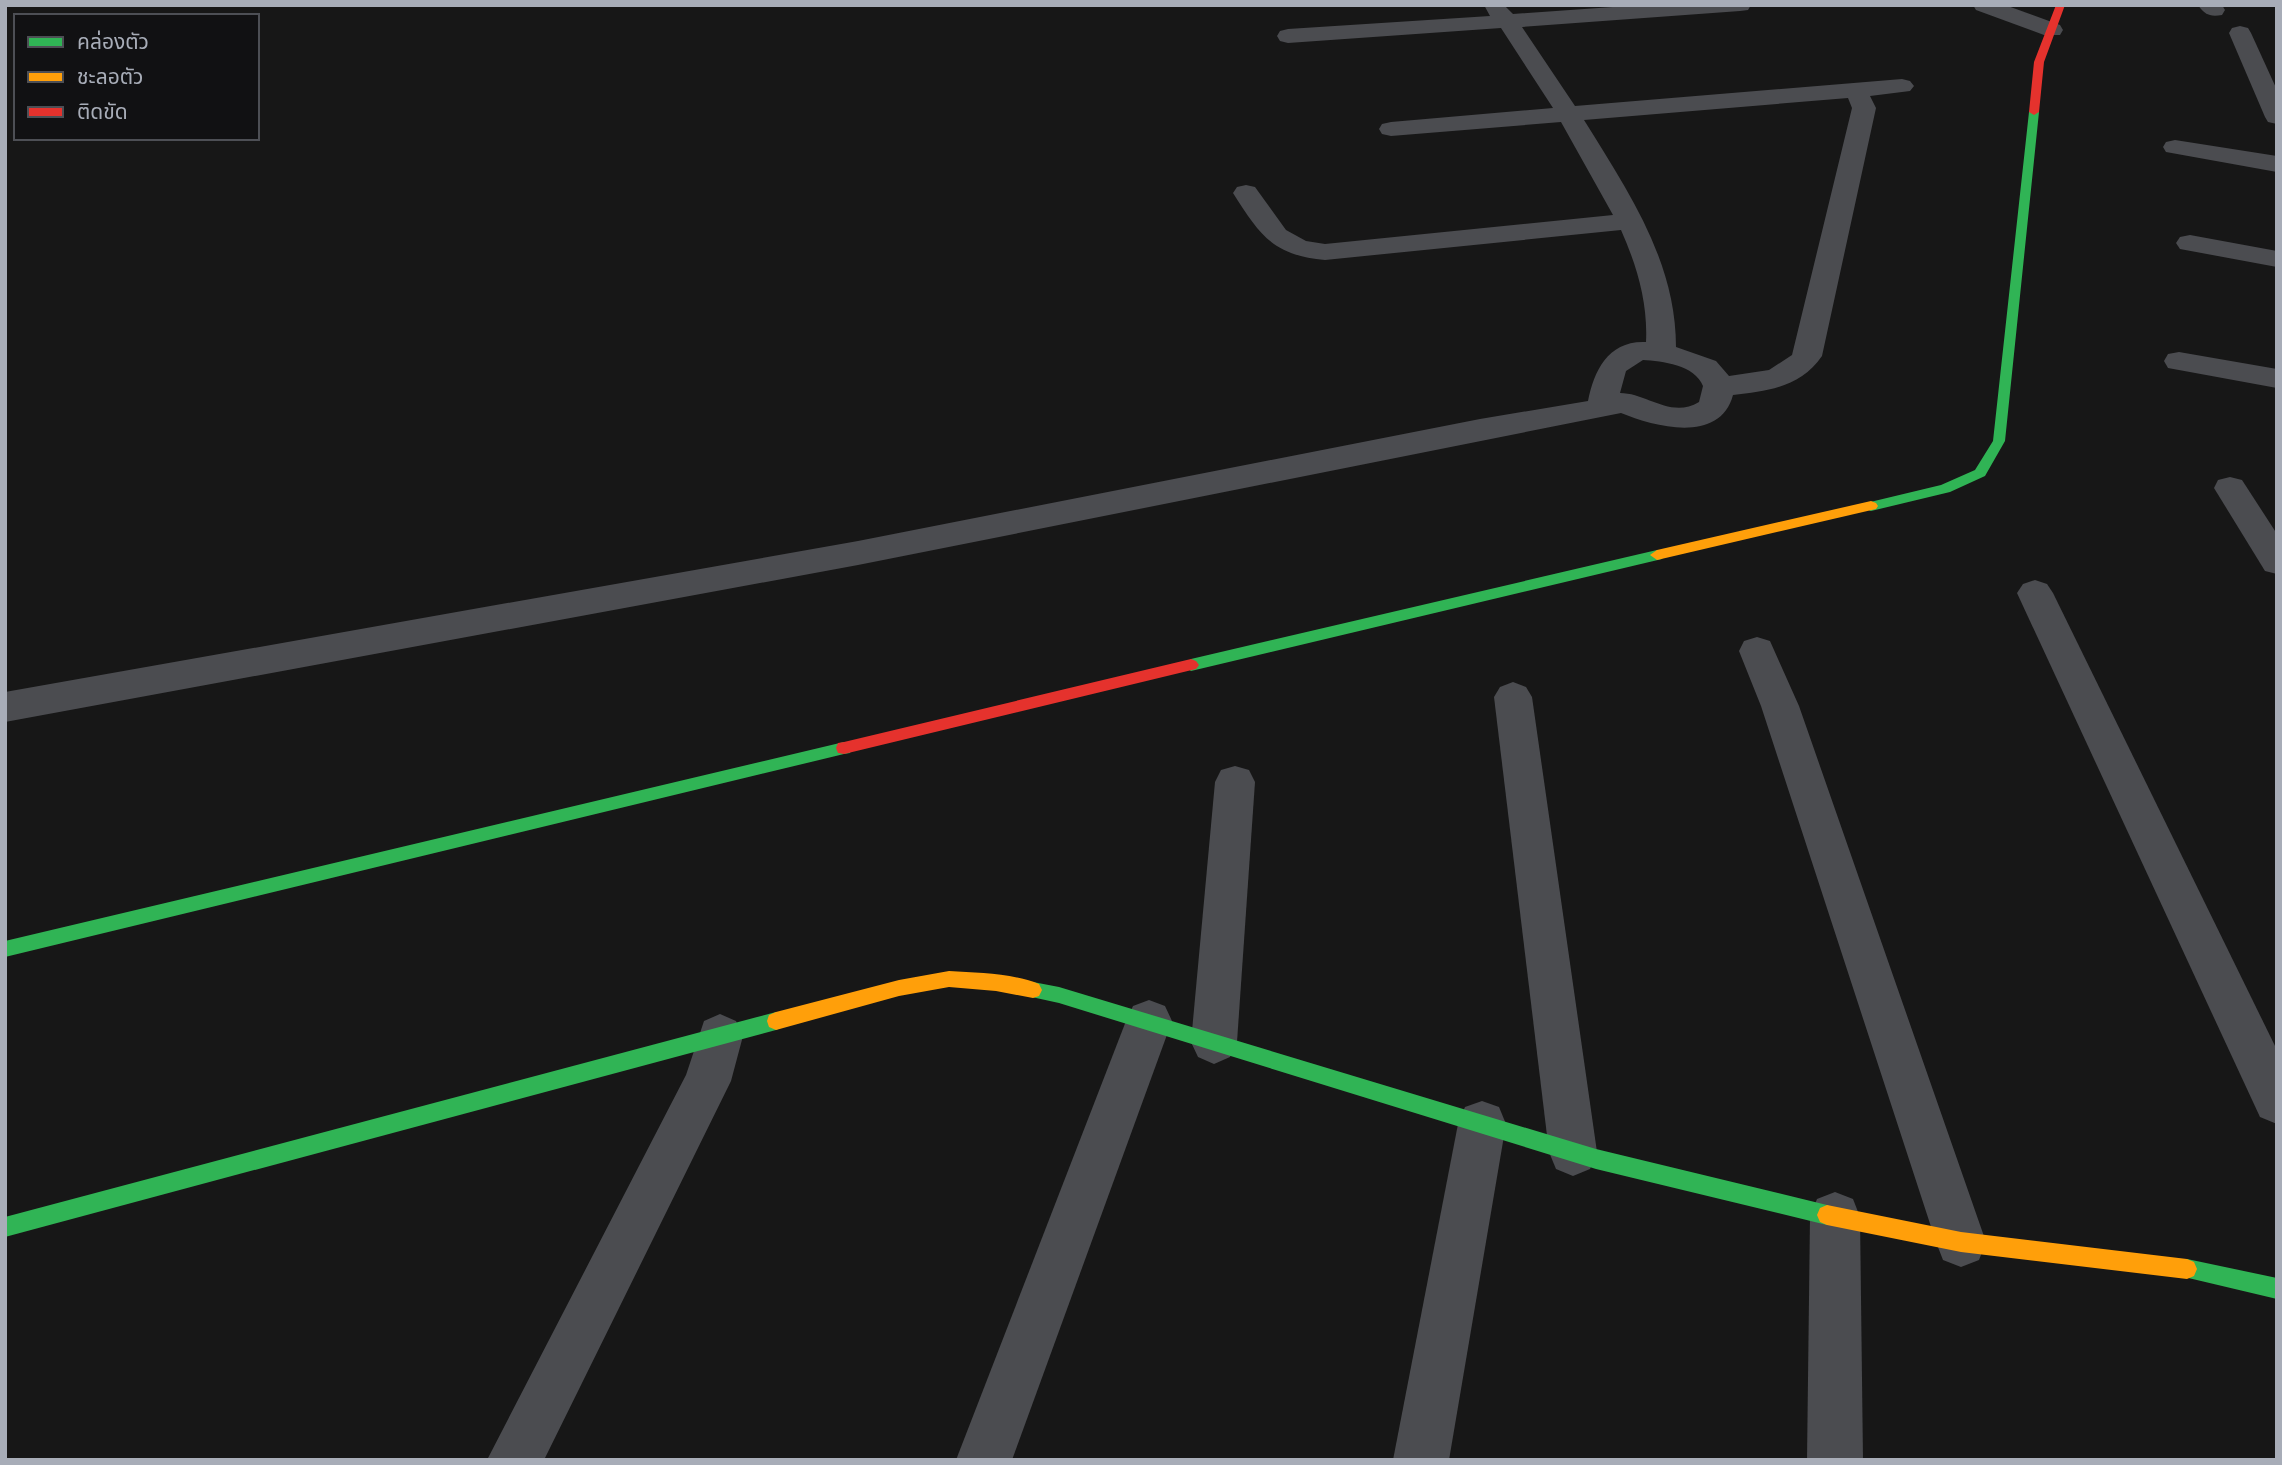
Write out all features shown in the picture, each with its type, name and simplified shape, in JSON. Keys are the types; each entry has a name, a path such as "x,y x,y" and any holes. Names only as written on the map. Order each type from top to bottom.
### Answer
{"street":[{"path":"1288,36 1502,14 1740,5"},
{"path":"1984,5 2052,30"},
{"path":"5,949 1504,590 1945,489 1980,473 1999,440 2039,62 2061,5"},
{"path":"1502,14 1569,112 1632,221 1657,286 1662,311 1661,351"},
{"path":"2240,33 2277,117"},
{"path":"1391,129 1902,86"},
{"path":"1718,387 1788,374 1801,367 1807,356 1864,108 1856,90"},
{"path":"2175,147 2277,164"},
{"path":"1246,193 1284,243 1300,251 1325,253 1632,221"},
{"path":"2190,243 2277,259"},
{"path":"5,708 844,555 1480,429 1602,410 1623,402 1659,417 1697,416 1710,409 1718,399 1718,387 1704,368 1677,355 1661,351 1640,351 1623,356 1612,365 1602,410"},
{"path":"2179,361 2277,379"},
{"path":"2230,488 2277,562"},
{"path":"2035,593 2277,1101"},
{"path":"1758,651 1784,719 1961,1242"},
{"path":"1513,696 1573,1152"},
{"path":"1214,1042 1235,782"},
{"path":"5,1227 899,988 949,979 1059,995 1573,1152 1835,1217 1961,1242 2174,1266 2277,1289"},
{"path":"984,1460 1149,1021"},
{"path":"515,1460 708,1081 720,1036"},
{"path":"1421,1460 1482,1124"},
{"path":"1835,1217 1835,1460"}],"traffic: fast":[{"path":"1871,506 1945,489 1980,473 1999,441 2034,112"},
{"path":"1191,665 1657,555"},
{"path":"5,949 844,748"},
{"path":"1033,990 1059,995 1596,1159 1827,1215"},
{"path":"5,1227 776,1021"},
{"path":"2187,1269 2277,1289"}],"traffic: slow":[{"path":"1657,555 1871,506"},
{"path":"776,1021 899,988 949,979 996,983 1033,990"},
{"path":"1827,1215 1961,1242 2187,1269"}],"traffic: jam":[{"path":"2034,112 2039,62 2061,5"},
{"path":"844,748 1191,665"}]}
